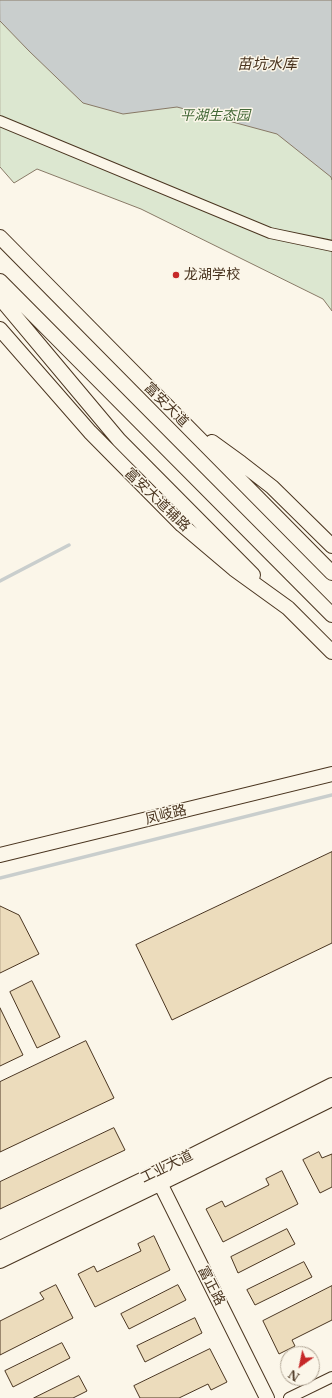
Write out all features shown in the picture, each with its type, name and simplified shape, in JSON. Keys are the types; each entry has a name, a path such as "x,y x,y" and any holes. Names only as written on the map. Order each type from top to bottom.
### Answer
{"main road":[{"name":"富安大道","path":"0,237 332,573"},
{"path":"0,281 332,615"},
{"path":"0,298 119,440 288,608"},
{"name":"富安大道辅路","path":"0,329 90,432 172,515 209,549 259,588 288,608 332,652"},
{"path":"180,419 241,463 272,488 332,546"},
{"name":"凤岐路","path":"0,855 332,774"},
{"name":"工业大道","path":"0,1261 158,1179 332,1085"},
{"name":"工业大道","path":"0,1248 158,1179 332,1099"},
{"name":"富正路","path":"158,1179 267,1398"}],"street":[{"path":"0,121 270,233 332,246"},
{"path":"289,1398 332,1377"}],"green space":[{"name":"平湖生态园","path":"0,0 332,0 332,311 323,299 141,209 37,169 14,183 0,167"}],"water":[{"name":"苗坑水库","path":"0,0 332,0 332,180 331,177 277,134 177,107 123,114 83,103 0,21"}],"building":[{"path":"332,852 332,943 172,1020 136,945"},
{"path":"0,906 19,915 39,954 0,973"},
{"path":"32,981 60,1037 37,1048 10,992"},
{"path":"0,1008 23,1055 0,1066"},
{"path":"86,1041 114,1098 0,1152 0,1082"},
{"path":"114,1128 125,1150 0,1209 0,1182"},
{"path":"319,1152 322,1158 332,1154 332,1187 320,1193 303,1160"},
{"path":"282,1171 298,1204 223,1242 206,1209 222,1201 225,1207 269,1185 266,1179"},
{"path":"287,1229 295,1244 238,1273 231,1257"},
{"path":"154,1236 170,1270 95,1307 78,1274 94,1266 97,1272 141,1251 138,1244"},
{"path":"304,1262 312,1277 255,1305 247,1290"},
{"path":"56,1285 73,1318 0,1355 0,1321 44,1299 40,1293"},
{"path":"178,1285 186,1300 129,1329 121,1314"},
{"path":"332,1286 332,1320 292,1340 295,1346 280,1346 279,1354 263,1321"},
{"path":"195,1318 202,1333 145,1362 137,1346"},
{"path":"62,1343 70,1358 13,1387 5,1371"},
{"path":"210,1349 227,1382 211,1390 208,1384 179,1398 140,1398 134,1386"},
{"path":"79,1376 87,1391 73,1398 34,1398"}],"waterway":[{"path":"0,581 69,545"},
{"path":"0,878 332,795"}],"place":[{"name":"龙湖学校","path":"176,275"}]}
